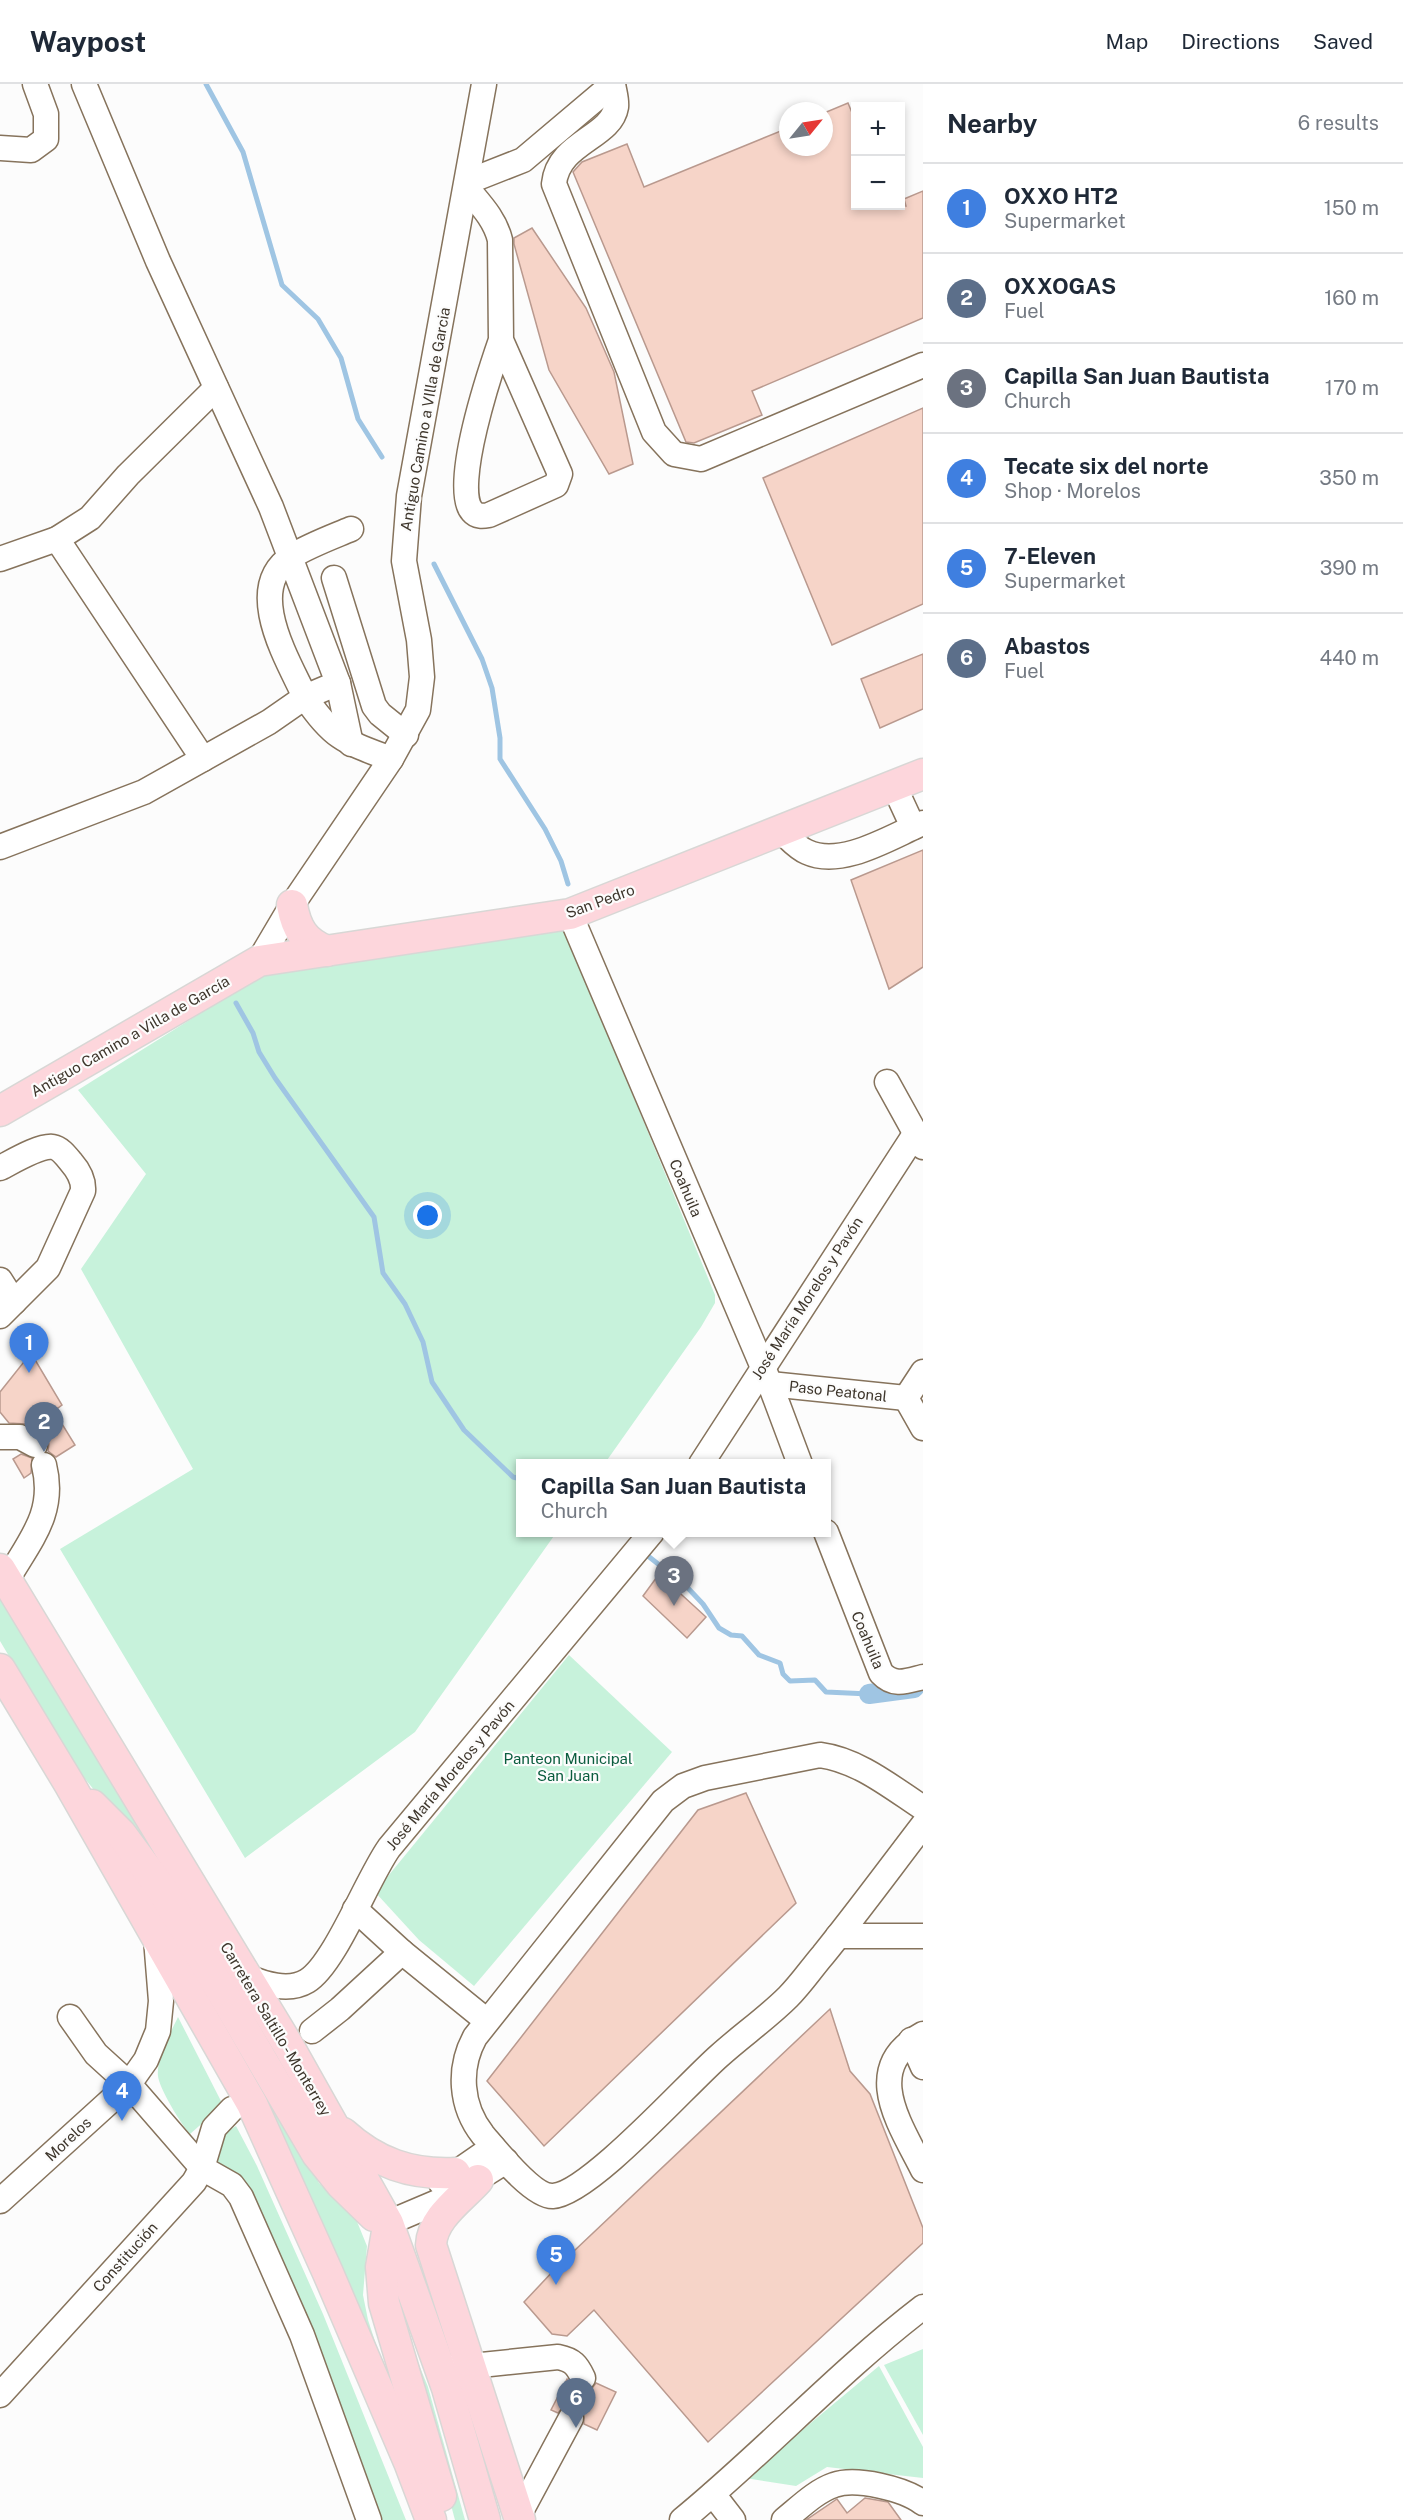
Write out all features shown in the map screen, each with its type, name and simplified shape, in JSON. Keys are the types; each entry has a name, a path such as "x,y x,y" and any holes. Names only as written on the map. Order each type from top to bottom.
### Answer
{"main road":[{"name":"San Pedro","path":"259,961 570,914 923,774"},
{"path":"292,905 299,930 309,942 327,951"},
{"name":"Antiguo Camino a Villa de García","path":"0,1111 259,961"},
{"name":"Carretera Saltillo - Monterrey","path":"3,1574 246,1976 333,2123 388,2223 441,2369 484,2520"},
{"path":"0,1669 70,1785 257,2115 409,2462 431,2520"},
{"path":"70,1785 121,1834 161,1888 328,2169 382,2223 388,2223 381,2267 384,2303 449,2520"},
{"path":"333,2123 362,2149 391,2165 433,2174 466,2177 436,2224 431,2235 431,2245 520,2518"}],"street":[{"path":"0,148 31,150 46,139 46,114 35,84"},
{"path":"84,84 158,261 271,507 338,683 351,744"},
{"name":"Antiguo Camino a VIlla de Garcia","path":"259,961 292,905 391,759 418,710 422,677 419,640 404,561 409,496 484,84"},
{"path":"501,340 559,468 559,478 556,485 489,515 479,516 471,510 467,503 465,483 481,399 501,340 500,240 493,221 467,184 523,160 613,84 616,106 612,119 561,160 555,172 554,184 654,432 674,454 701,459 923,365"},
{"path":"0,559 57,539 90,518 128,476 216,388"},
{"path":"351,528 290,557 272,585 269,604 275,633 305,697 320,719 335,735 351,744 391,759"},
{"path":"57,539 203,759"},
{"path":"334,578 374,706 380,714 406,735"},
{"path":"0,847 144,792 269,722 305,697 338,683"},
{"path":"781,831 804,851 823,858 843,857 918,825 894,786"},
{"name":"Coahuila","path":"570,914 766,1376 798,1459"},
{"path":"887,1082 919,1141"},
{"name":"José María Morelos y Pavón","path":"705,1459 766,1376 919,1141"},
{"path":"0,1168 43,1148 53,1147 76,1167 84,1185 48,1268 7,1309"},
{"path":"0,1280 7,1309"},
{"path":"923,1371 906,1398 923,1428"},
{"name":"Paso Peatonal","path":"766,1376 906,1398"},
{"path":"0,1437 20,1437 39,1455 49,1485 48,1504 37,1529 3,1574"},
{"name":"José María Morelos y Pavón","path":"246,1976 275,1985 307,1981 330,1957 370,1879 389,1848 649,1537"},
{"name":"Coahuila","path":"828,1537 876,1666 886,1679 902,1683 923,1677"},
{"path":"923,1808 839,1757 820,1755 705,1778 683,1786 663,1801 487,2021 466,2053 463,2074 464,2096 476,2126 538,2192 546,2195 560,2195 589,2178 634,2139 717,2057 788,1996 838,1936 923,1825"},
{"path":"355,1909 402,1952 487,2021"},
{"path":"838,1936 923,1936"},
{"name":"Morelos","path":"0,2201 129,2084 146,2060 158,2031 162,2001 156,1938"},
{"path":"312,2031 340,2009 402,1952"},
{"path":"70,2017 96,2054 129,2084 202,2168 232,2185 251,2215 302,2335 369,2520"},
{"path":"917,2037 923,2067"},
{"path":"917,2037 889,2068 888,2082 897,2117 923,2170"},
{"name":"Constitución","path":"0,2395 188,2189 202,2168 214,2128 232,2109"},
{"path":"388,2223 466,2177 500,2153"},
{"path":"682,2520 885,2337 923,2307"},
{"path":"441,2369 558,2357 572,2361 583,2378"},
{"path":"520,2518 571,2418"},
{"path":"784,2520 824,2489 835,2484 850,2482 897,2490 915,2496 923,2503"},
{"path":"713,2494 733,2520"}],"green space":[{"path":"559,927 567,935 715,1295 715,1303 701,1327 608,1459 516,1459 516,1537 553,1537 415,1732 245,1858 60,1549 193,1469 81,1269 146,1174 78,1090 274,967"},
{"path":"0,1589 323,2128 311,2124 150,1859 73,1764 0,1641"},
{"name":"Panteon Municipal San Juan","path":"569,1655 672,1752 474,1986 419,1940 375,1892"},
{"path":"186,1952 319,2183 334,2197 351,2207 367,2246 363,2295 368,2320 399,2414"},
{"path":"178,2017 223,2105 190,2134 171,2106 158,2076 162,2054"},
{"path":"236,2126 257,2166 323,2314 406,2520 378,2520 253,2200 240,2174 215,2167 225,2133"},
{"path":"402,2323 428,2387 465,2520 455,2520"},
{"path":"923,2349 923,2435 884,2365"},
{"path":"879,2366 923,2447 923,2478 827,2467 796,2486 745,2478"}],"building":[{"path":"848,103 851,110 851,210 905,210 905,199 923,191 923,318 752,391 762,415 694,443 686,442 573,172 582,162 627,144 644,187 779,132 779,156 833,156 833,109"},
{"path":"532,228 586,308 614,372 633,464 609,474 549,370 514,244 514,238"},
{"path":"923,408 923,604 832,645 763,478"},
{"path":"923,654 923,709 880,728 861,679"},
{"path":"923,850 923,967 889,989 851,880"},
{"path":"31,1353 62,1405 54,1411 75,1445 56,1457 48,1451 49,1444 42,1433 26,1424 9,1423 0,1412 0,1392"},
{"path":"21,1454 32,1458 31,1473 24,1478 13,1459"},
{"path":"659,1574 706,1617 687,1638 643,1596"},
{"path":"746,1793 796,1903 544,2146 487,2081 698,1810"},
{"path":"830,2009 850,2071 870,2094 923,2228 923,2243 708,2442 594,2310 567,2336 552,2334 524,2302 556,2268"},
{"path":"567,2379 575,2389 581,2392 590,2391 596,2383 616,2392 597,2430 584,2424 583,2411 577,2405 564,2406 558,2413 551,2410"},
{"path":"865,2498 888,2502 901,2520 806,2520 837,2499 847,2513"}],"waterway":[{"path":"206,84 243,152 282,285 318,319 341,358 358,419 382,457"},
{"path":"434,564 482,659 492,688 500,738 500,759 545,829 561,861 568,884"},
{"path":"236,1003 253,1033 259,1052 275,1078 374,1217 383,1273 405,1304 423,1342 432,1382 464,1430 516,1478"},
{"path":"648,1556 686,1586 703,1604 719,1628 731,1635 742,1636 759,1655 780,1663 783,1674 790,1681 815,1680 826,1692 869,1694"},
{"path":"869,1694 914,1688"}],"tunnel":[{"path":"571,2418 583,2378"}],"place":[{"name":"OXXO HT2","path":"29,1373"},
{"name":"OXXOGAS","path":"44,1452"},
{"name":"Capilla San Juan Bautista","path":"674,1606"},
{"name":"Tecate six del norte","path":"122,2121"},
{"name":"7-Eleven","path":"556,2285"},
{"name":"Abastos","path":"576,2428"}]}
